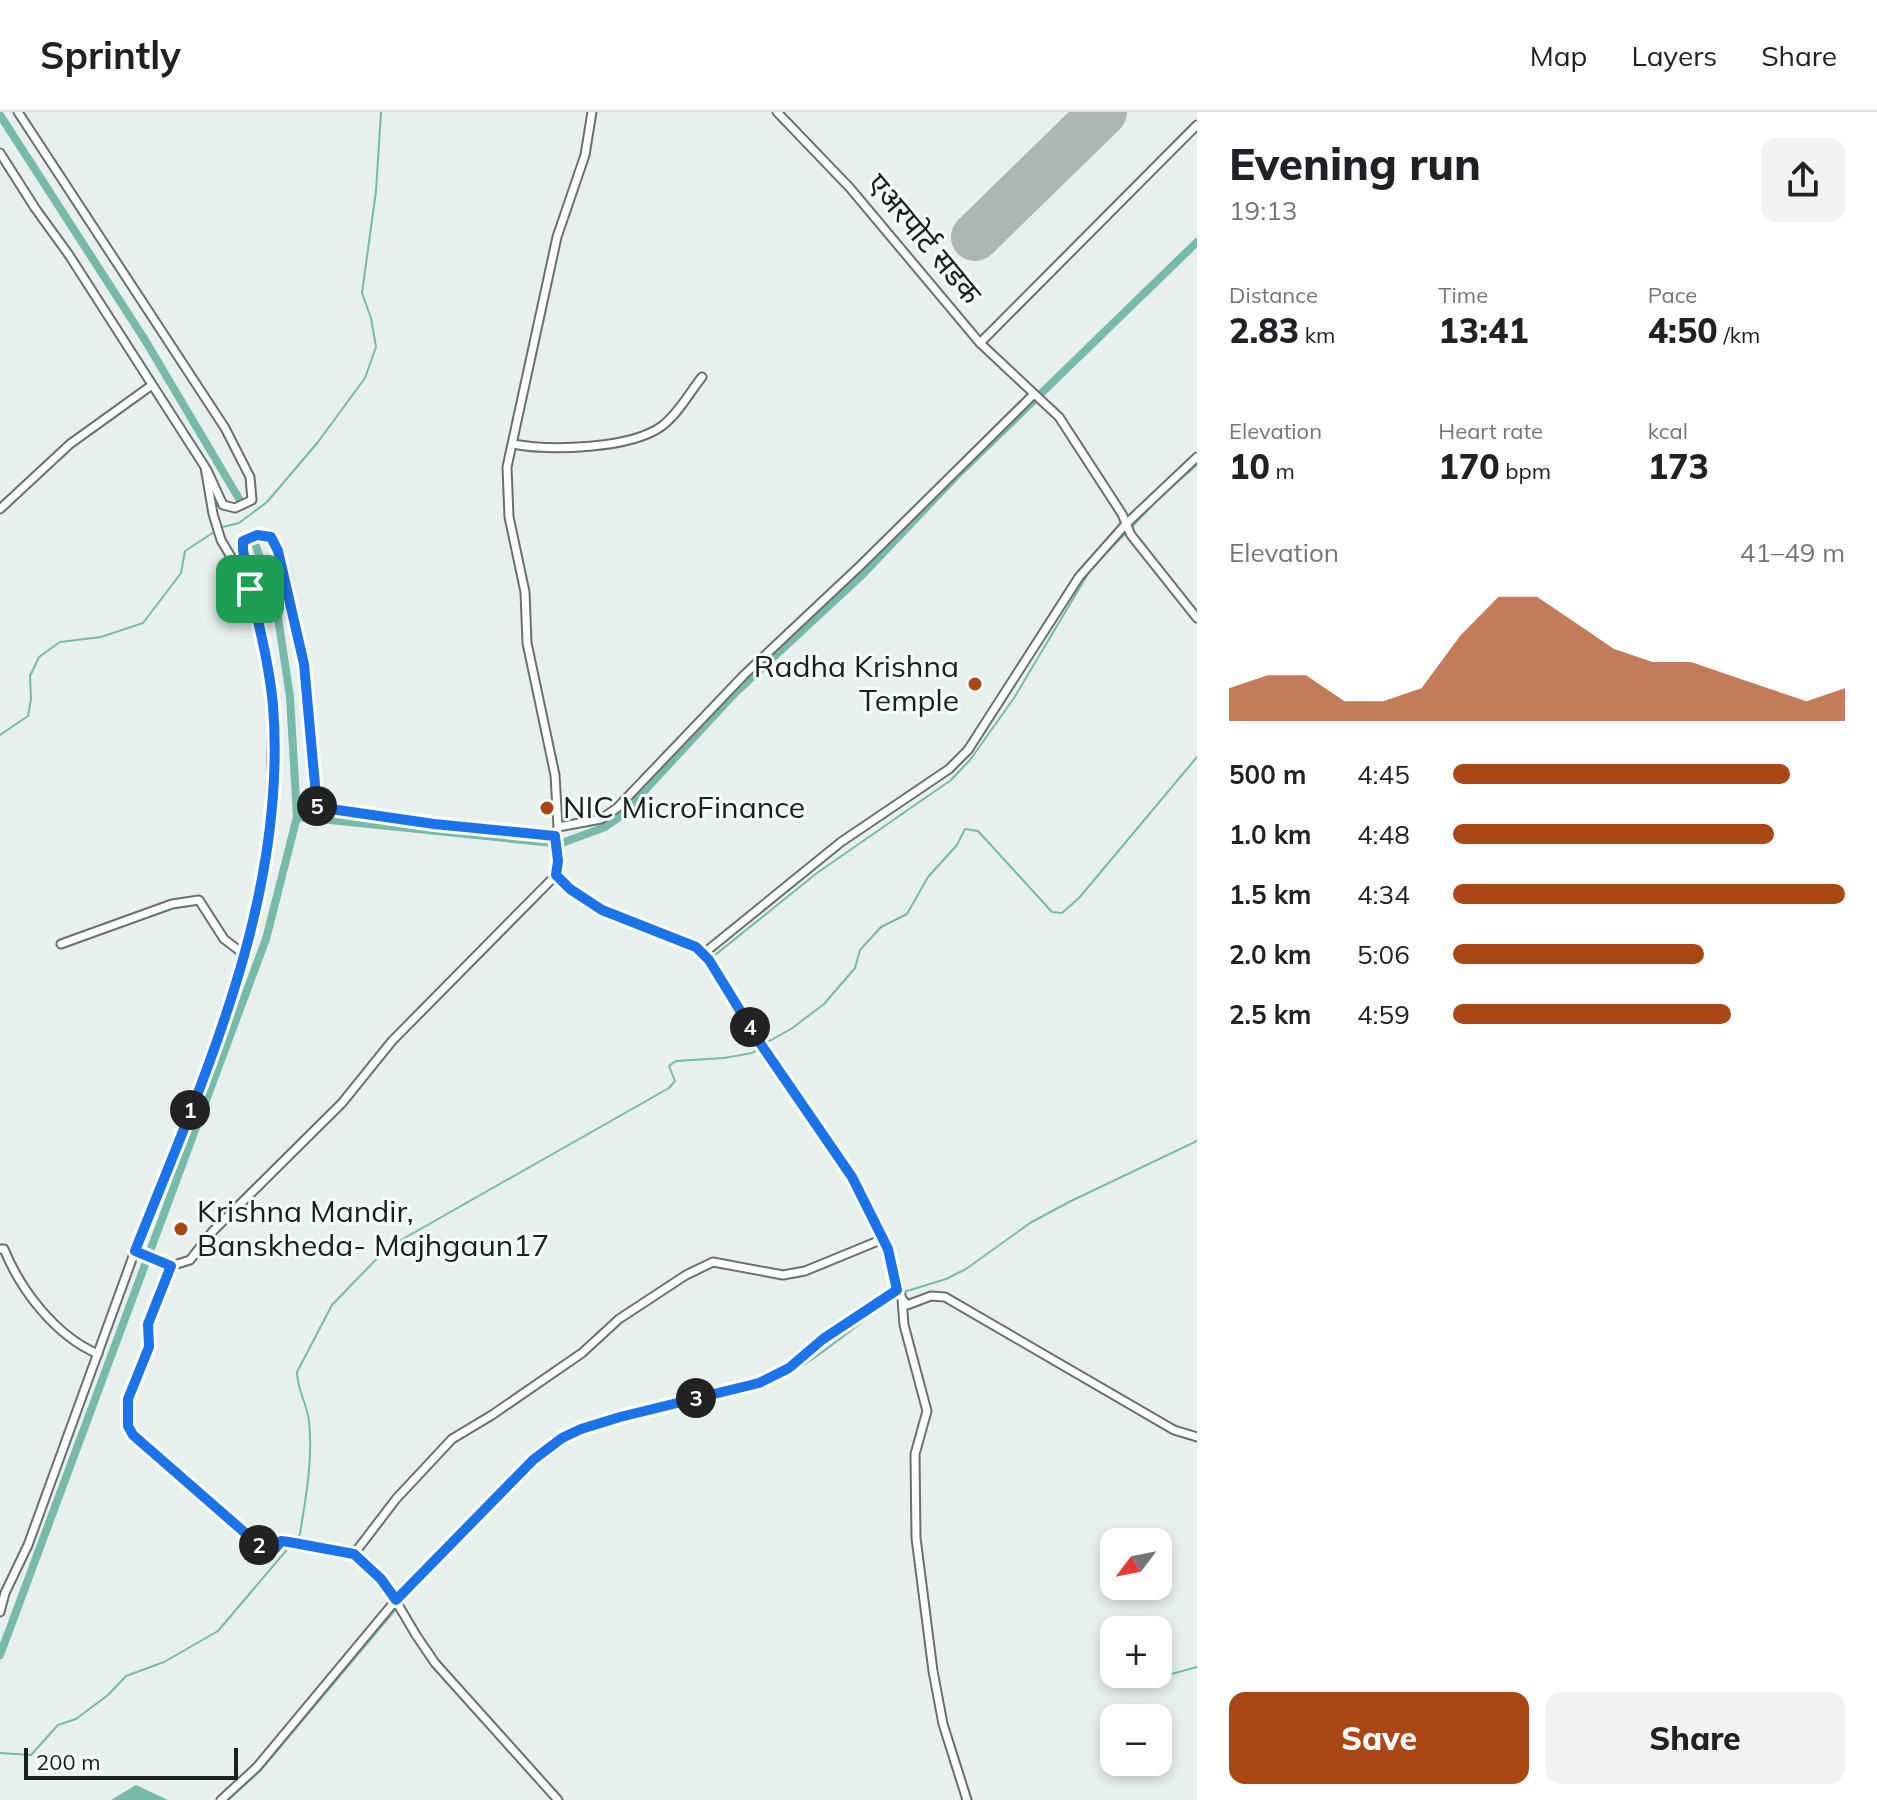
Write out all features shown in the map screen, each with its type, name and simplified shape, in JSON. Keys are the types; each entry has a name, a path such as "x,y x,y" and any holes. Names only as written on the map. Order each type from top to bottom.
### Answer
{"street":[{"path":"0,153 205,467 223,505 235,508 252,500 250,477 225,428 18,112"},
{"path":"135,1251 167,1264 190,1260 213,1231 342,1103 392,1041 556,875 555,775 529,658 525,592 509,517 507,467 557,237 585,155 592,112"},
{"name":"एअरपोर्ट सडक","path":"777,112 850,188 980,343 1059,417 1122,514 1128,529 1197,618"},
{"path":"980,343 1197,125"},
{"path":"513,444 583,448 647,433 661,426 702,377"},
{"path":"0,509 70,444 152,385"},
{"path":"0,1612 3,1594 28,1545 135,1251 222,1025 245,955 270,840 273,707 266,648 250,589 243,541 257,535 271,537 278,551 304,664 317,807 434,824 556,832 601,819 617,808 744,675 1036,397"},
{"path":"703,954 841,842 949,769 968,750 1079,577 1197,457"},
{"path":"205,467 221,540 250,589"},
{"path":"556,875 570,889 602,910 676,937 703,954 852,1177 883,1239 897,1290 907,1305 931,1296 945,1297 1174,1430 1197,1437"},
{"path":"61,944 172,904 199,900 224,939 245,955"},
{"path":"354,1554 396,1499 452,1439 582,1353 619,1319 686,1275 713,1262 783,1275 805,1271 883,1239"},
{"path":"0,1249 4,1249 15,1276 57,1325 77,1345 98,1354"},
{"path":"167,1264 148,1324 149,1347 128,1399 128,1426 133,1435 268,1550 275,1549 281,1541 354,1554 381,1579 435,1663 558,1800"},
{"path":"221,1800 257,1767 398,1603 533,1460 562,1438 620,1417 759,1383 789,1368 823,1339 897,1290"},
{"path":"902,1299 904,1325 927,1411 915,1454 914,1505 931,1657 943,1724 967,1800"}],"shaded area":[{"path":"136,1785 168,1800 111,1800"}],"waterway":[{"path":"219,528 239,523 267,502 318,442 365,378 376,347 371,318 362,293 376,191 381,112"},
{"path":"0,115 145,340 241,502"},
{"path":"562,843 605,827 621,816 735,693 863,574 956,476 1197,242"},
{"path":"1131,528 1160,497 1197,465"},
{"path":"0,735 28,716 30,676 39,657 60,642 101,637 143,623 181,573 185,551 214,532"},
{"path":"715,955 817,873 951,780 970,760 1014,698 1092,567 1126,533"},
{"path":"0,1655 266,939 297,817 290,697 276,604 256,546"},
{"path":"764,1044 791,1029 824,1004 855,968 860,950 881,927 907,914 928,877 957,845 965,829 978,831 1052,912 1062,913 1079,898 1197,757"},
{"path":"297,817 312,819"},
{"path":"320,819 553,843"},
{"path":"294,1541 300,1534 310,1450 309,1421 297,1372 332,1305 387,1248 669,1088 675,1081 669,1066 676,1061 724,1058 752,1053 759,1048"},
{"path":"904,1292 946,1279 966,1269 1030,1223 1197,1141"},
{"path":"400,1604 540,1462 579,1434 770,1385 804,1365 899,1296"},
{"path":"0,1753 31,1755 58,1725 76,1719 108,1695 126,1676 164,1662 218,1631 290,1546"},
{"path":"228,1800 260,1771 396,1609"},
{"path":"1172,1674 1197,1667"}],"runway":[{"path":"975,237 1103,112"}],"place":[{"name":"Radha Krishna Temple","path":"975,684"},
{"name":"NIC MicroFinance","path":"547,808"},
{"name":"Krishna Mandir, Banskheda- Majhgaun17","path":"181,1229"}],"route":[{"path":"257,535 271,537 278,551 304,664 317,807 434,824 555,836 558,849 556,875 570,889 602,910 696,947 709,960 760,1043 852,1177 888,1249 897,1290 823,1339 789,1368 759,1383 620,1417 562,1438 533,1460 396,1600 381,1579 354,1554 281,1541 275,1549 268,1550 259,1545 133,1435 128,1426 128,1399 149,1347 148,1324 171,1266 135,1251 222,1025 250,941 270,840 273,707 266,648 250,589 243,541 257,535"}]}
